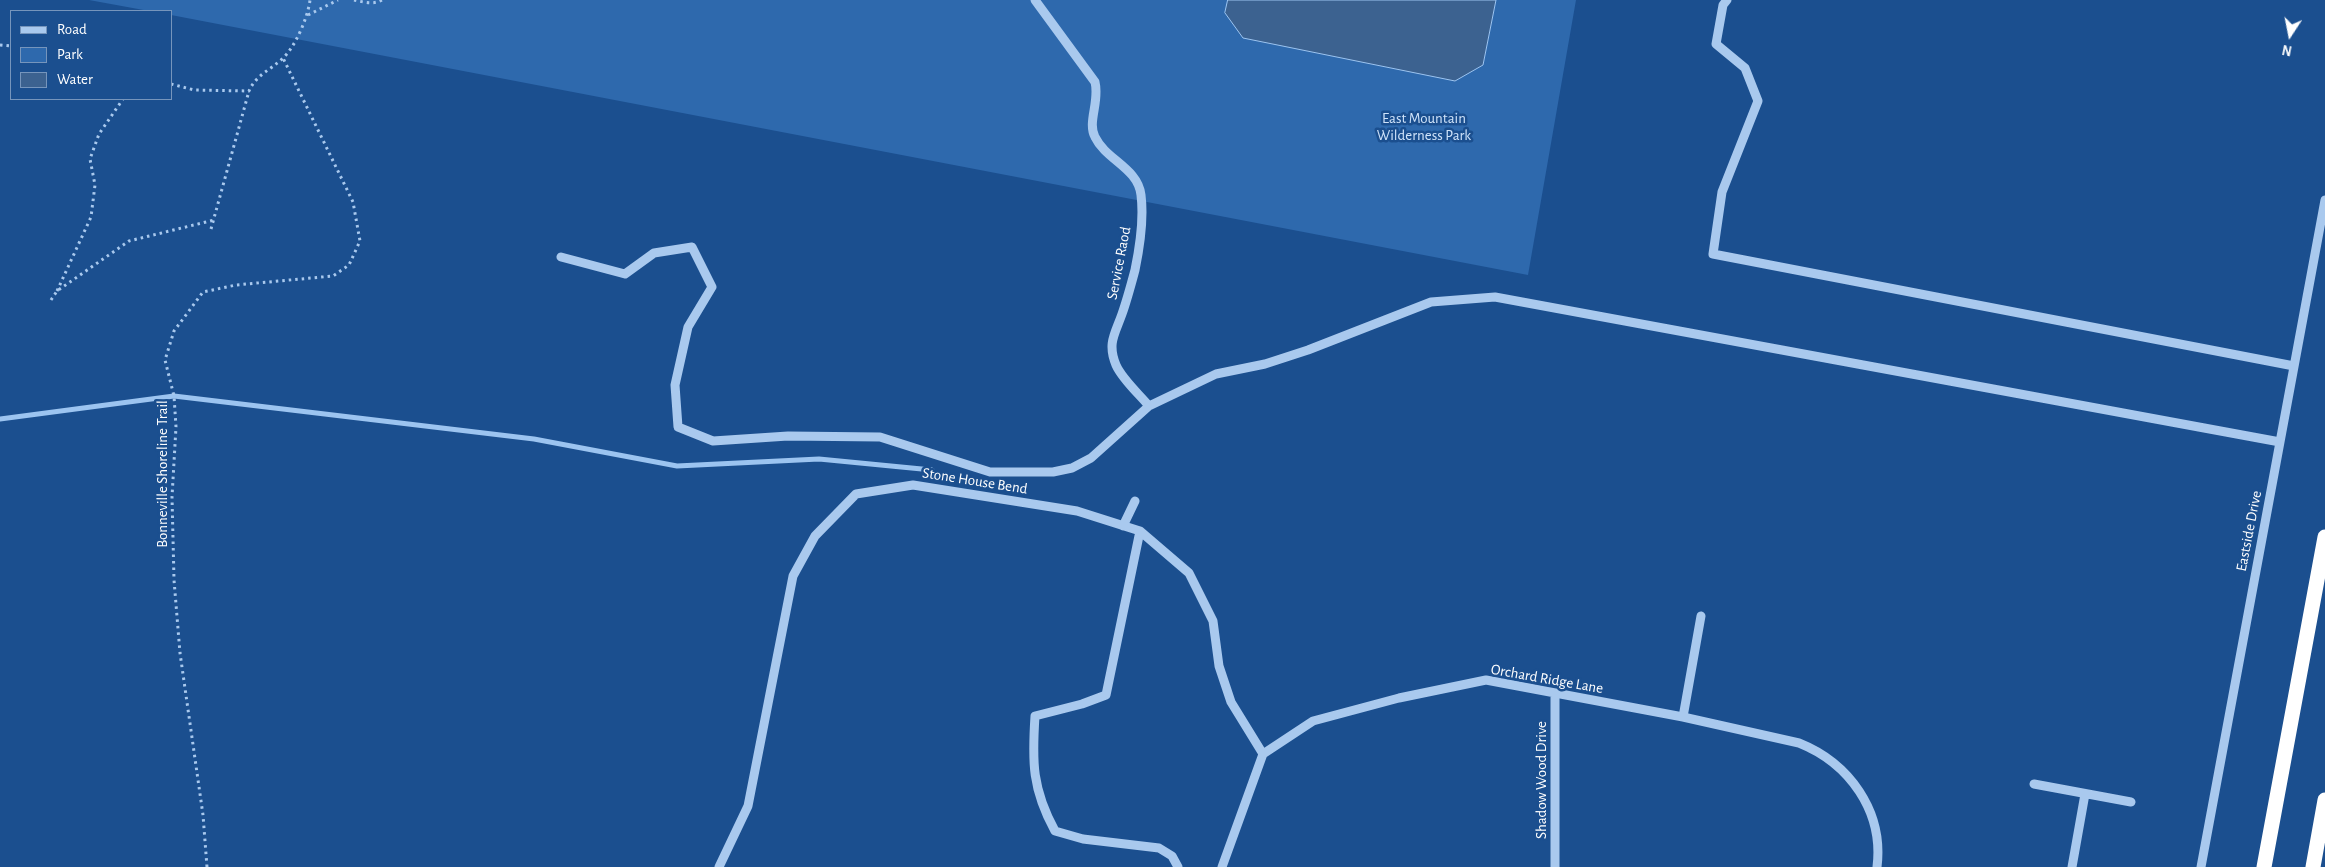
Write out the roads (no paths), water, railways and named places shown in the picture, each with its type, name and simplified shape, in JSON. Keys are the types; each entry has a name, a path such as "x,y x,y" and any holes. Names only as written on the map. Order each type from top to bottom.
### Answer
{"highway":[{"path":"2264,867 2325,538"},
{"path":"2313,867 2325,800"}],"street":[{"name":"Service Raod","path":"1035,0 1095,82 1099,94 1092,123 1094,136 1103,150 1134,177 1141,193 1140,240 1135,270 1122,314 1112,335 1112,348 1117,366 1149,406"},
{"path":"1727,0 1723,5 1716,44 1745,68 1758,101 1722,192 1713,254 2294,366"},
{"name":"Eastside Drive","path":"2201,867 2325,200"},
{"path":"560,257 625,274 654,253 692,247 712,287 688,327 675,384 678,427 713,441 788,436 880,438 990,472 1053,472 1072,468 1090,458 1149,406 1216,374 1265,364 1308,350 1431,302 1495,297 2280,442"},
{"name":"Stone House Bend","path":"720,867 748,806 793,576 816,536 856,494 913,485 1077,511 1140,531 1189,573 1213,621 1219,666 1231,702 1264,754"},
{"path":"1123,526 1135,501"},
{"path":"1140,531 1106,695 1082,704 1035,716 1032,761 1042,809 1055,831 1083,839 1159,848 1172,856 1178,867"},
{"path":"1682,717 1702,616"},
{"name":"Orchard Ridge Lane","path":"1264,754 1313,721 1399,698 1486,680 1682,717 1799,743 1834,762 1855,784 1870,811 1877,844 1877,867"},
{"name":"Shadow Wood Drive","path":"1555,694 1555,867"},
{"path":"1222,867 1264,754"},
{"path":"2034,784 2131,802"},
{"path":"2072,867 2085,794"}],"water":[{"path":"1228,0 1496,0 1483,65 1455,81 1243,38 1225,13"}],"waterway":[{"path":"0,419 174,396 534,439 677,466 819,459 932,470"}],"park label":[{"name":"East Mountain Wilderness Park","path":"1424,126"}]}
